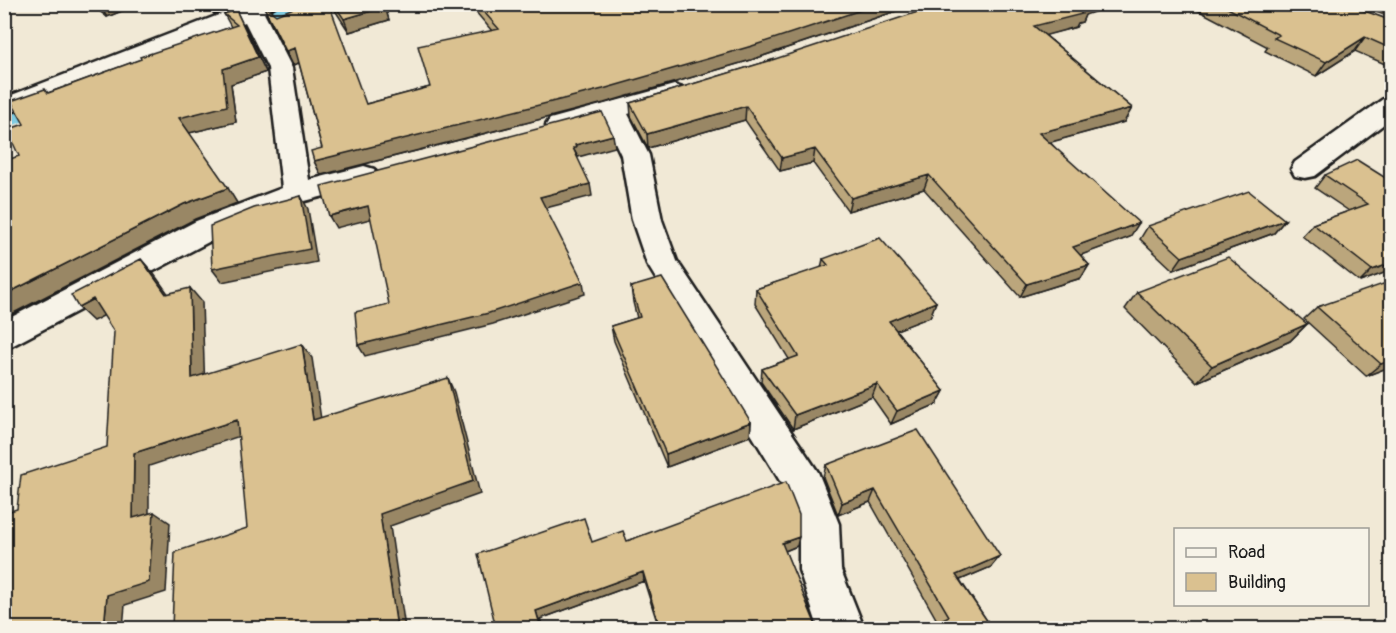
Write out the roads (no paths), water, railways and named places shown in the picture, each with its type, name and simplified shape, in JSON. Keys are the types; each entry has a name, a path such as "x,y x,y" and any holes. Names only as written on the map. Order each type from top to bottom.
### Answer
{"street":[{"path":"4,107 259,14 280,68 297,193"},
{"path":"532,132 693,87"},
{"path":"1305,169 1392,105"},
{"path":"613,111 634,155 647,220 663,264 804,484 819,524 820,570 833,612 842,628"},
{"path":"4,337 207,230 297,193 394,169"}],"waterway":[{"path":"193,43 288,4"},
{"path":"4,119 66,94"}]}
